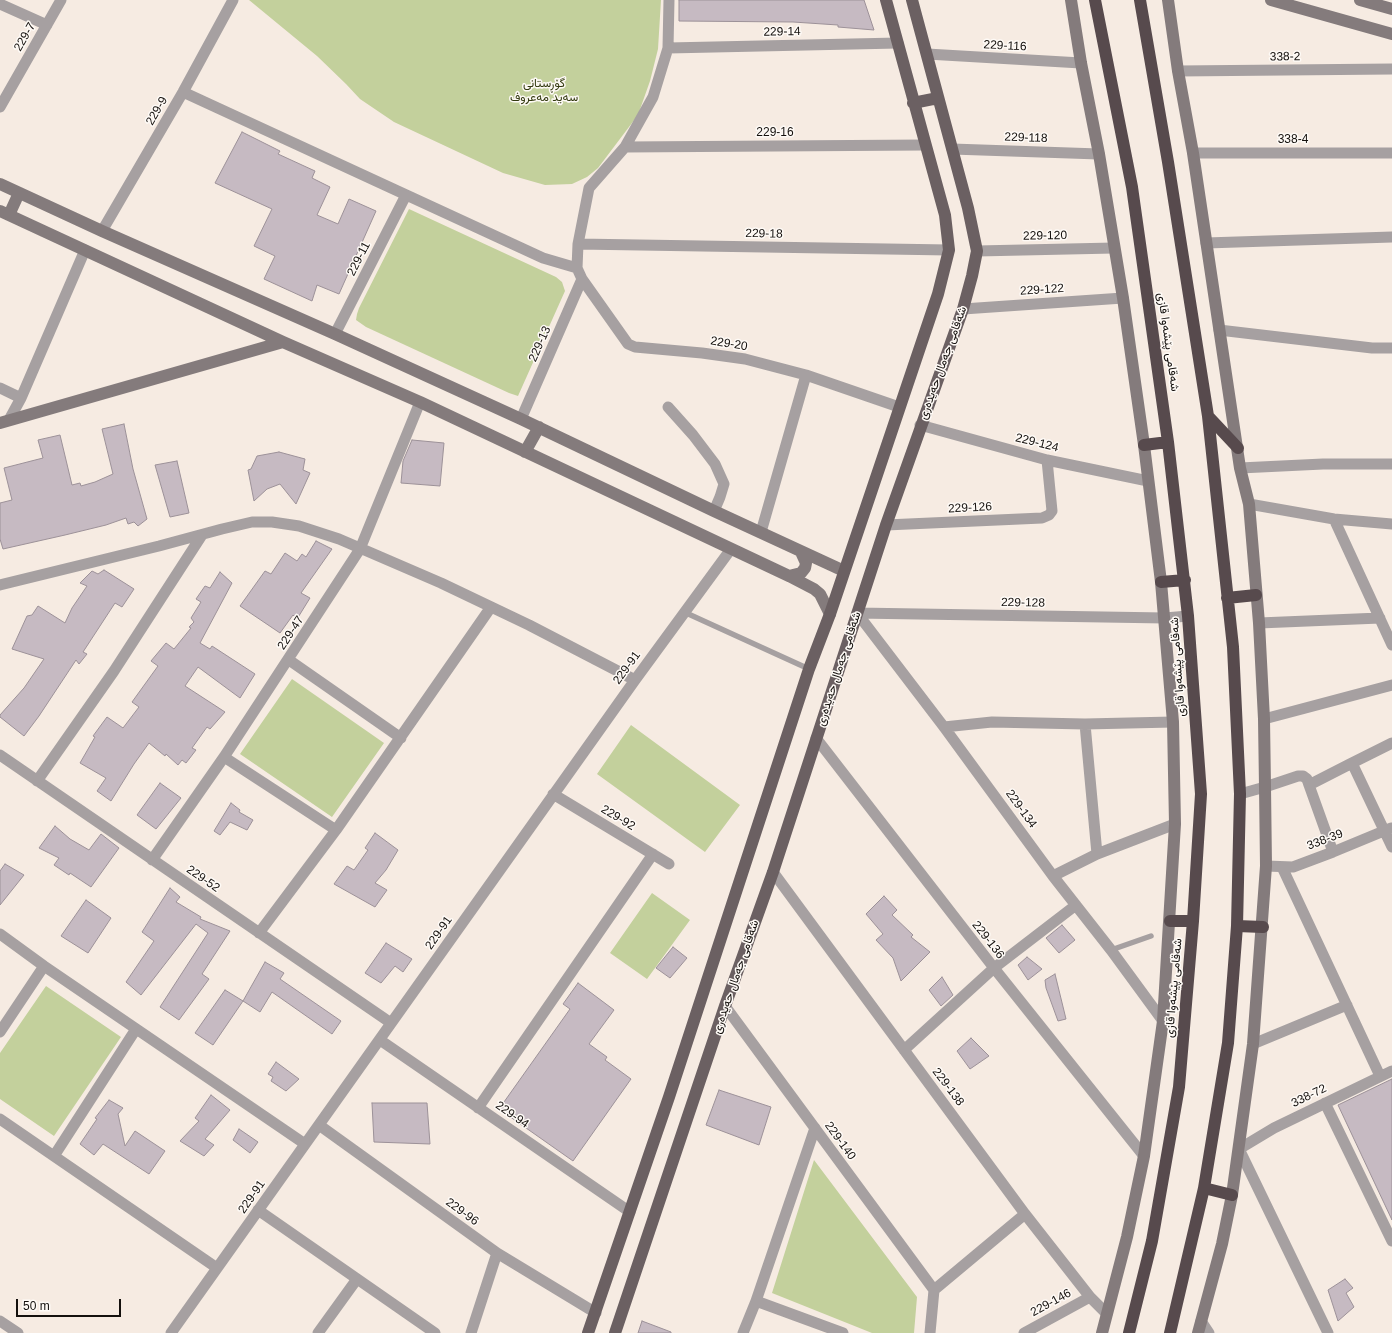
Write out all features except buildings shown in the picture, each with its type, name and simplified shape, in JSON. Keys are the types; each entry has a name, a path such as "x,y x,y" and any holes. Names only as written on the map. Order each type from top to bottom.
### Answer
{"highway":[{"name":"شەقامی پێشەوا قازی","path":"1094,0 1132,187 1168,442 1185,580 1201,794 1193,920 1179,1087 1152,1241 1129,1333"},
{"path":"1140,0 1168,162 1208,416 1233,647 1240,794 1237,926 1228,1043 1204,1188 1170,1333"},
{"path":"1208,416 1238,448"},
{"path":"1144,445 1168,442"},
{"path":"1161,582 1185,580"},
{"path":"1227,598 1256,595"},
{"path":"1170,921 1193,920"},
{"path":"1237,926 1263,927"},
{"path":"1204,1188 1232,1195"}],"main road":[{"name":"شەقامی جەمال حەیدەری","path":"588,1333 669,1097 809,669 830,614 938,294 949,250 949,239 945,215 913,103 886,0"},
{"name":"شەقامی جەمال حەیدەری","path":"615,1333 725,1006 773,872 886,525 962,309 972,276 977,250 968,208 912,0"},
{"path":"913,103 938,98"}],"street":[{"name":"229-7","path":"0,107 61,0"},
{"path":"183,92 543,258 577,268 578,244 590,188 625,148 653,97 668,48 669,0"},
{"path":"1071,0 1123,298 1144,445 1161,582 1173,722 1175,824 1163,1021 1144,1156 1127,1237 1102,1333"},
{"path":"1168,0 1178,71 1193,153 1240,468 1250,504 1259,623 1264,720 1266,866 1263,927 1253,1044 1232,1195 1222,1244 1200,1327 1209,1333"},
{"path":"1271,0 1392,34"},
{"path":"1360,0 1392,9"},
{"name":"229-9","path":"102,231 183,92 232,1"},
{"path":"0,4 47,25"},
{"name":"229-14","path":"668,48 898,43"},
{"name":"229-116","path":"927,54 1081,63"},
{"name":"338-2","path":"1178,71 1392,69"},
{"name":"229-16","path":"625,148 925,146"},
{"name":"229-118","path":"952,149 1099,154"},
{"name":"338-4","path":"1193,153 1392,153"},
{"path":"0,184 521,419 844,571"},
{"path":"19,193 4,213 283,342 420,402 789,576 814,589 820,594 830,614"},
{"name":"229-11","path":"335,334 406,195"},
{"path":"1206,243 1392,237"},
{"name":"229-18","path":"578,244 949,250"},
{"name":"229-120","path":"977,250 1114,248"},
{"path":"5,421 21,398 85,250"},
{"name":"229-20","path":"577,268 582,279 628,344 635,347 702,353 745,359 806,375 899,407"},
{"name":"229-13","path":"521,419 582,279"},
{"name":"229-122","path":"962,309 1123,298"},
{"path":"1219,330 1372,348 1392,348"},
{"path":"5,421 283,342"},
{"path":"761,532 806,375"},
{"path":"0,388 21,398"},
{"name":"229-47","path":"152,860 289,660 360,549 420,402"},
{"path":"668,406 715,464 724,484 714,511"},
{"name":"229-124","path":"920,425 1047,460 1148,481"},
{"path":"525,452 539,428"},
{"name":"229-126","path":"886,525 1042,518 1049,515 1052,511 1047,460"},
{"path":"1240,468 1323,464 1392,464"},
{"path":"1250,504 1334,519 1392,524"},
{"path":"1334,519 1392,645"},
{"path":"0,585 252,522 272,522 299,526 339,539 441,583 635,680"},
{"path":"37,781 114,671 202,535"},
{"name":"229-91","path":"171,1333 553,794 730,549"},
{"path":"789,576 801,573 806,568 806,563 801,552"},
{"path":"259,933 336,830 491,607"},
{"name":"229-128","path":"857,613 1164,618 1188,616"},
{"name":"229-134","path":"857,613 1163,1021"},
{"path":"1259,623 1380,618"},
{"path":"289,660 401,738"},
{"path":"1264,720 1392,685"},
{"path":"944,727 992,722 1085,724 1173,722"},
{"path":"1085,724 1097,854"},
{"name":"229-136","path":"816,738 994,968 1144,1156"},
{"path":"1309,785 1392,743"},
{"name":"229-52","path":"0,756 391,1023"},
{"path":"224,757 336,830"},
{"path":"1352,763 1388,830 1392,847"},
{"path":"1240,794 1298,776 1303,776 1309,785 1333,852"},
{"name":"229-92","path":"553,794 669,864"},
{"path":"1053,876 1097,854 1175,824"},
{"name":"338-39","path":"1266,866 1293,866 1388,830"},
{"path":"478,1108 653,854"},
{"path":"1282,867 1380,1076"},
{"name":"229-138","path":"773,872 1025,1214 1090,1297 1106,1314"},
{"path":"904,1050 994,968 1076,905"},
{"path":"0,934 44,966 306,1144"},
{"path":"0,1032 44,966"},
{"path":"1253,1044 1346,1005"},
{"name":"229-140","path":"725,1006 934,1290"},
{"path":"54,1156 136,1029"},
{"name":"229-94","path":"380,1040 630,1212"},
{"name":"338-72","path":"1239,1149 1274,1128 1392,1071"},
{"path":"1325,1103 1392,1241"},
{"path":"0,1120 217,1268"},
{"name":"229-96","path":"319,1125 497,1253 596,1312"},
{"path":"743,1333 756,1301 815,1128"},
{"path":"1239,1149 1328,1333"},
{"path":"258,1210 435,1333"},
{"path":"930,1333 934,1290 1025,1214"},
{"path":"471,1333 497,1253"},
{"path":"318,1333 357,1278"},
{"name":"229-146","path":"1024,1333 1090,1297"},
{"path":"756,1301 843,1333"},
{"path":"0,1321 18,1333"}],"lane":[{"path":"684,612 809,669"},
{"path":"1111,950 1151,936"}],"green space":[{"name":"گۆڕستانی سەید مەعروف","path":"249,0 661,0 658,49 650,81 638,115 598,168 587,177 572,184 545,185 503,173 394,122 360,99 317,56"},
{"path":"409,209 556,277 562,282 565,291 518,396 366,327 356,320 359,308"},
{"path":"292,679 384,743 332,817 240,754"},
{"path":"631,725 740,805 705,852 597,774"},
{"path":"652,893 690,920 647,979 610,953"},
{"path":"46,986 121,1037 54,1136 0,1099 0,1053"},
{"path":"814,1160 917,1297 914,1333 872,1333 772,1293"}]}
